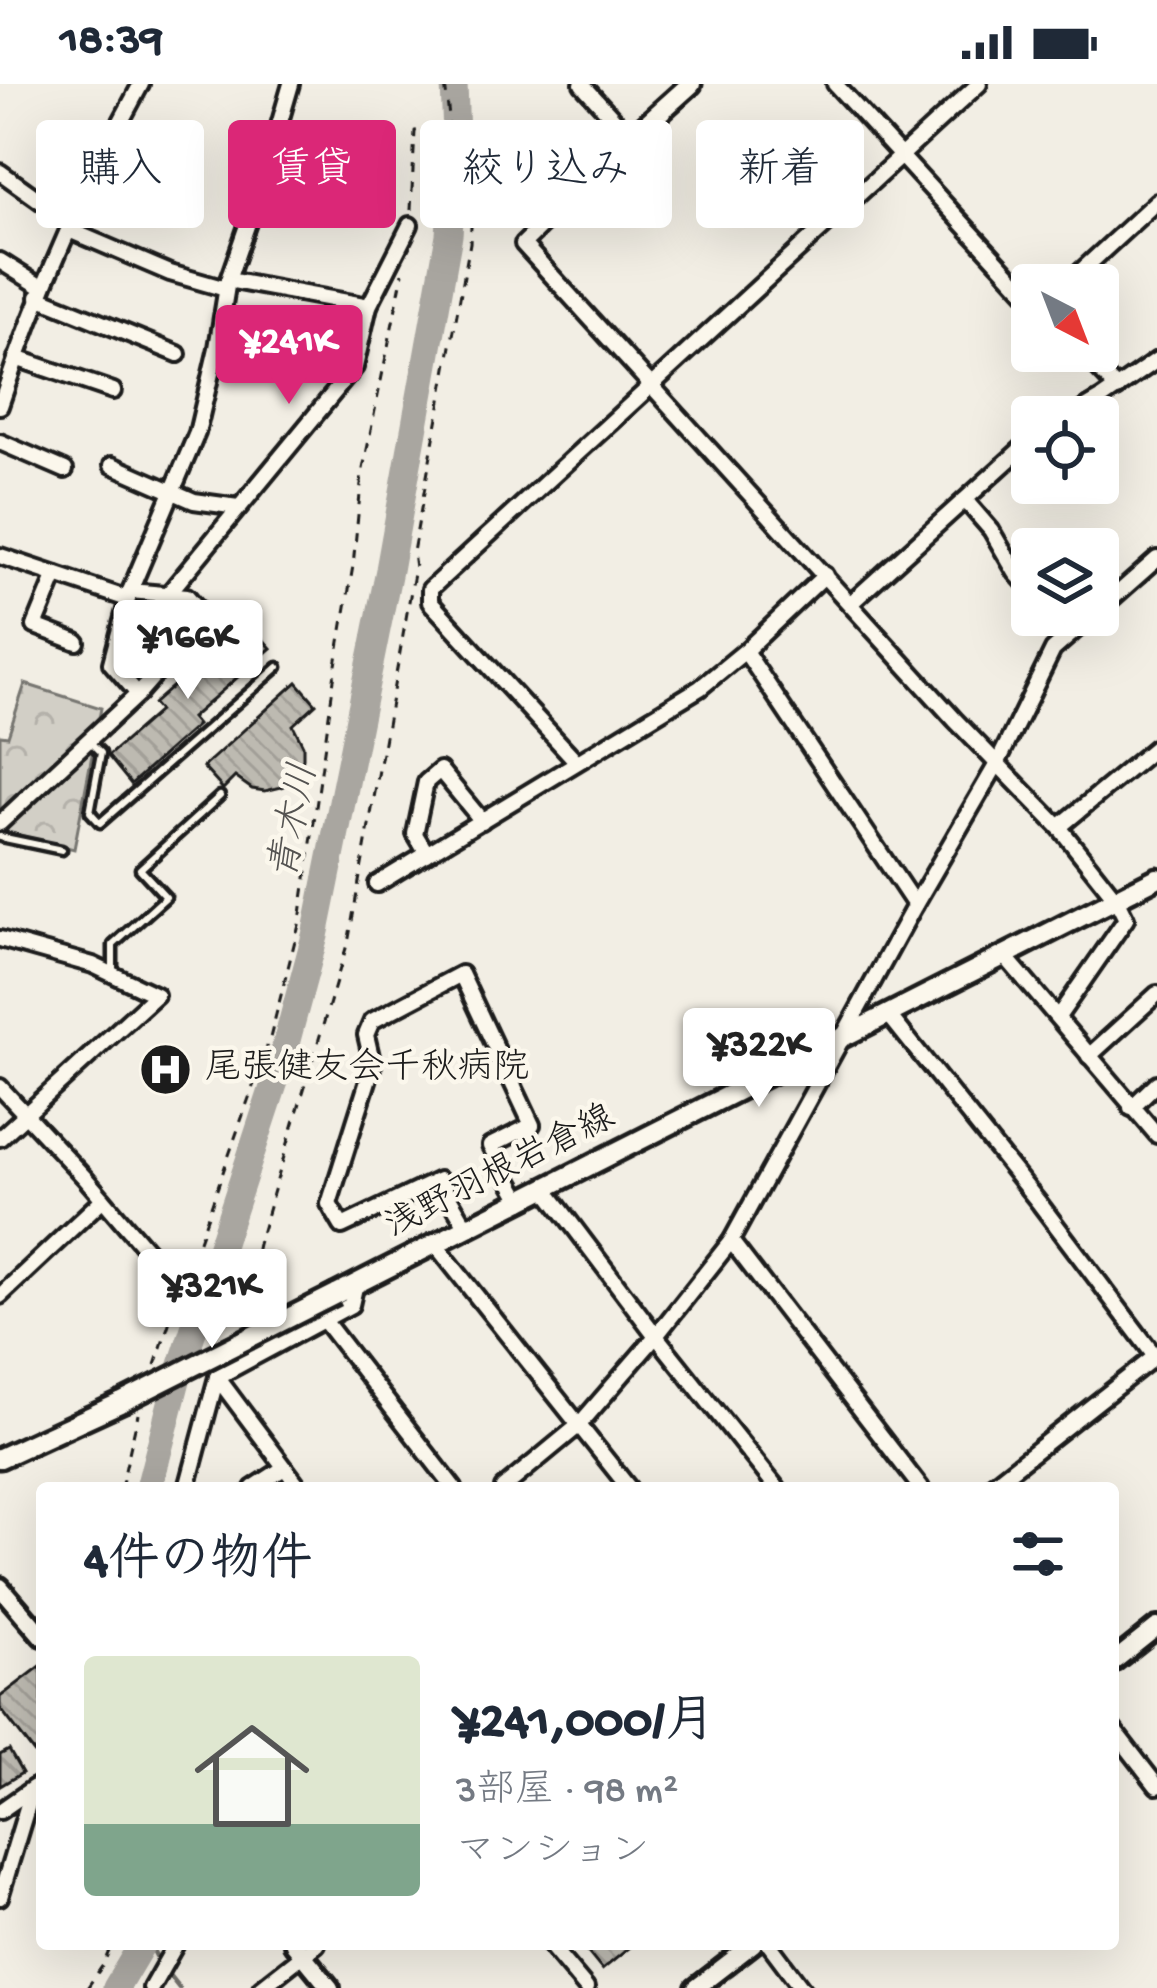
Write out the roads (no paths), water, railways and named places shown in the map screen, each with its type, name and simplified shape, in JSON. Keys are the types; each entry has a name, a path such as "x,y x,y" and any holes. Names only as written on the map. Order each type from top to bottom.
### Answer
{"main road":[{"path":"651,120 691,84"},
{"name":"浅野羽根岩倉線","path":"7,1455 131,1406 237,1344 1157,878"}],"street":[{"path":"138,694 111,663 129,595 197,433 227,284 291,84"},
{"path":"582,84 615,120"},
{"path":"577,763 430,602 430,589 979,84"},
{"path":"842,86 1011,276"},
{"path":"119,120 135,87"},
{"path":"2,176 36,201"},
{"path":"1089,264 1157,201"},
{"path":"168,594 355,367 368,306 410,225"},
{"path":"0,406 68,228"},
{"path":"73,228 170,273 368,306"},
{"path":"539,228 523,244 955,720 1059,827 1115,899 1126,919 1058,1017"},
{"path":"0,261 40,292 178,353"},
{"path":"16,358 113,391"},
{"path":"1105,396 1157,360"},
{"path":"1101,372 1117,389"},
{"path":"0,442 65,470"},
{"path":"851,603 1011,458"},
{"path":"112,465 171,492 215,506 238,507"},
{"path":"965,500 1011,564"},
{"path":"0,556 129,595 187,596 200,611 200,623 138,694 0,823"},
{"path":"1119,593 1157,560"},
{"path":"377,884 700,688 825,574"},
{"path":"56,575 35,626 77,642"},
{"path":"510,1482 578,1426 731,1241 998,762 1053,650 1069,636"},
{"path":"745,650 916,905"},
{"path":"1059,827 1157,746"},
{"path":"427,854 415,834 426,782 440,770 482,821"},
{"path":"0,939 93,965 156,995 0,1138"},
{"path":"1004,955 1157,1136"},
{"path":"467,1228 439,1180 342,1226 329,1204 373,1065 366,1035 372,1021 461,974 532,1125 490,1146 522,1202"},
{"path":"1089,1056 1157,994"},
{"path":"888,1014 1156,1357 996,1482"},
{"path":"1131,1108 1157,1083"},
{"path":"0,1087 181,1290"},
{"path":"546,1190 772,1482"},
{"path":"0,1296 104,1199"},
{"path":"731,1241 914,1482"},
{"path":"435,1244 624,1482"},
{"path":"189,1482 217,1377 352,1305 356,1283"},
{"path":"323,1319 449,1482"},
{"path":"217,1377 295,1482"},
{"path":"0,1436 7,1455"},
{"path":"263,1482 284,1468"},
{"path":"0,1587 36,1629"},
{"path":"1119,1657 1157,1627"},
{"path":"1119,1737 1157,1786"},
{"path":"0,1811 36,1786"},
{"path":"0,1897 36,1788"},
{"path":"151,1988 173,1950"},
{"path":"261,1988 302,1950"},
{"path":"305,1950 330,1988"},
{"path":"554,1950 586,1988"},
{"path":"696,1988 745,1950"},
{"path":"774,1950 802,1988"}],"lane":[{"path":"88,741 101,753 90,812 100,823 278,667"},
{"path":"113,975 113,946 166,897 140,869 220,796"},
{"path":"0,837 62,850"}],"waterway":[{"name":"青木川","path":"151,1482 177,1380 280,1066 315,936 389,570 449,235 456,136 454,84"},
{"name":"青木川","path":"116,1988 138,1950"},
{"path":"153,1950 160,1964"},
{"path":"168,1974 179,1988"}],"place":[{"name":"尾張健友会千秋病院","path":"166,1070"}]}
